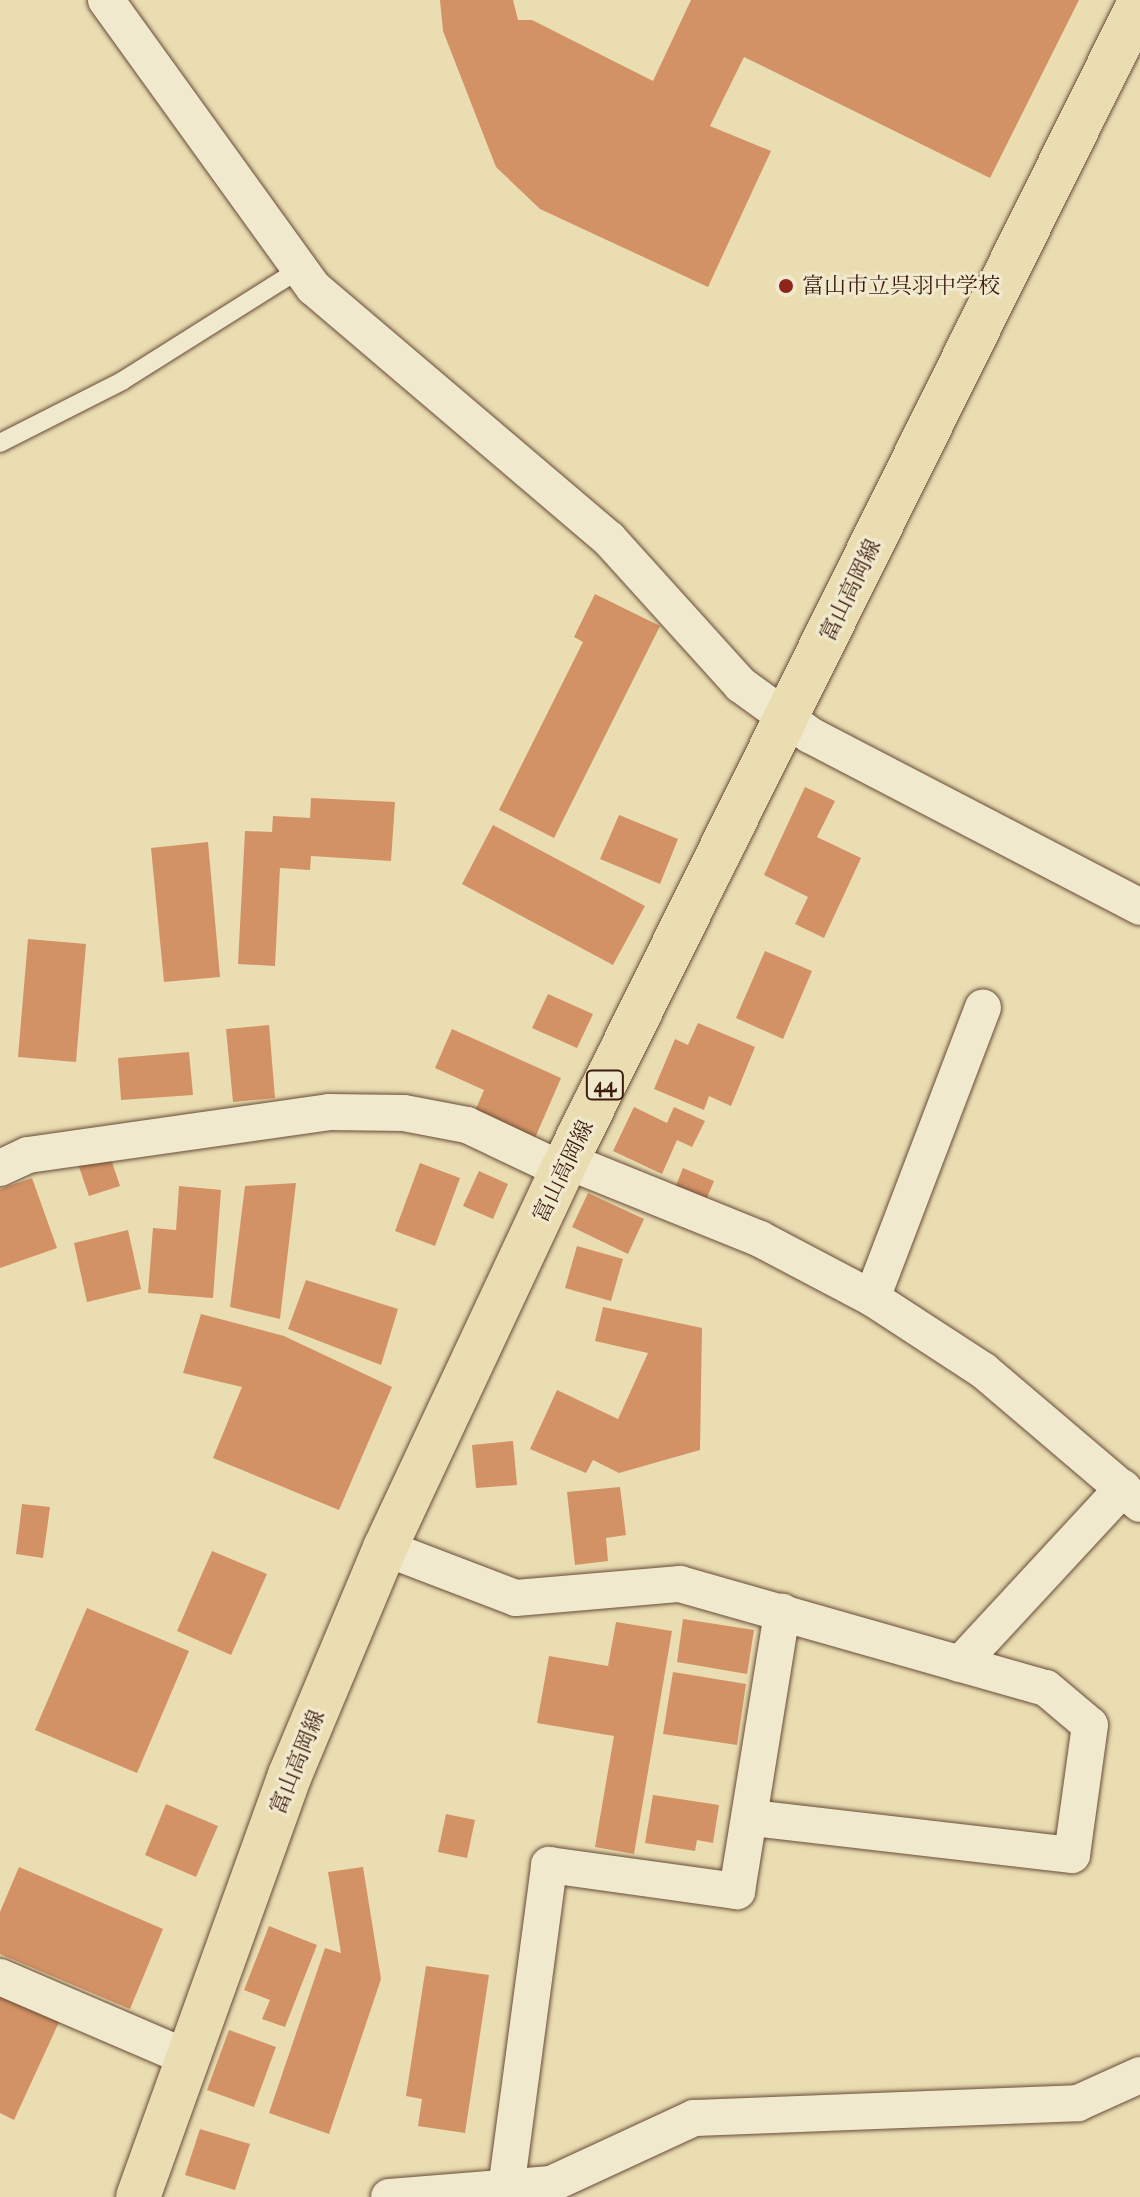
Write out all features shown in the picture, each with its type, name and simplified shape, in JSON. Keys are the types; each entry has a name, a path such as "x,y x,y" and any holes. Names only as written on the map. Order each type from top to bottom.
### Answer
{"main road":[{"name":"富山高岡線","path":"138,2197 290,1775 385,1548 564,1166 1140,2"}],"street":[{"path":"106,0 300,269 609,539 741,685 787,718 1140,907"},
{"path":"872,1298 983,1008"},
{"path":"3,1161 329,1112 404,1113 467,1125 564,1166 760,1239 872,1298 984,1371 1132,1496 960,1664"},
{"path":"385,1548 516,1598 680,1584 1046,1688 1090,1725 1072,1855 752,1818"},
{"path":"506,2189 549,1865 737,1891 752,1818 782,1612"},
{"path":"0,1977 186,2057"},
{"path":"389,2197 506,2189 586,2171 694,2118 1078,2103 1140,2075"}],"lane":[{"path":"0,443 122,381 300,269"}],"building":[{"path":"440,0 513,0 518,20 532,20 653,81 691,0 1079,0 990,178 744,57 710,126 771,151 708,287 540,209 496,167 443,31"},
{"path":"595,594 660,626 554,838 499,810 583,642 574,637"},
{"path":"805,787 835,801 817,837 861,858 824,938 795,924 808,897 764,875"},
{"path":"311,798 395,802 391,861 311,856 310,870 280,868 275,966 238,964 245,831 272,832 273,816 310,818"},
{"path":"619,815 678,839 660,884 600,859"},
{"path":"493,825 645,906 613,965 462,884"},
{"path":"208,842 220,977 164,982 151,848"},
{"path":"28,939 86,944 76,1062 18,1057"},
{"path":"765,951 812,971 783,1039 736,1018"},
{"path":"548,994 593,1014 577,1048 532,1028"},
{"path":"698,1023 755,1047 731,1106 709,1096 704,1110 654,1089 675,1039 688,1045"},
{"path":"269,1025 275,1098 233,1102 226,1029"},
{"path":"452,1029 561,1078 535,1138 475,1111 484,1090 435,1068"},
{"path":"189,1052 193,1095 121,1100 118,1058"},
{"path":"634,1107 667,1123 674,1107 705,1121 692,1147 677,1140 662,1174 613,1151"},
{"path":"109,1153 120,1186 89,1196 78,1164"},
{"path":"420,1163 460,1178 435,1246 395,1231"},
{"path":"683,1168 714,1181 704,1205 673,1193"},
{"path":"479,1171 508,1184 493,1219 463,1206"},
{"path":"32,1178 57,1248 0,1268 0,1189"},
{"path":"296,1183 280,1319 230,1307 245,1186"},
{"path":"179,1186 221,1190 213,1298 148,1293 153,1228 176,1230"},
{"path":"588,1193 644,1219 628,1254 572,1227"},
{"path":"128,1230 141,1289 87,1302 74,1243"},
{"path":"577,1246 623,1259 611,1301 565,1288"},
{"path":"306,1280 398,1309 381,1365 288,1329"},
{"path":"603,1307 702,1328 700,1450 619,1473 593,1460 586,1473 530,1449 557,1390 618,1419 648,1353 595,1341"},
{"path":"201,1314 284,1336 392,1387 339,1510 213,1458 242,1387 183,1373"},
{"path":"513,1441 517,1485 476,1488 472,1445"},
{"path":"620,1487 626,1535 606,1538 608,1561 575,1565 567,1492"},
{"path":"22,1504 50,1507 43,1558 16,1554"},
{"path":"212,1551 267,1574 231,1655 177,1631"},
{"path":"87,1608 189,1651 137,1773 35,1730"},
{"path":"683,1619 754,1630 747,1674 677,1662"},
{"path":"616,1622 672,1631 634,1854 595,1847 614,1736 537,1723 549,1656 608,1666"},
{"path":"673,1672 746,1684 737,1745 663,1734"},
{"path":"653,1795 719,1805 713,1843 697,1840 695,1851 645,1843"},
{"path":"166,1804 218,1826 196,1877 145,1855"},
{"path":"446,1814 475,1820 467,1858 438,1852"},
{"path":"19,1867 163,1929 130,2009 0,1954 0,1912"},
{"path":"363,1867 381,1979 329,2134 269,2113 325,1948 341,1953 328,1872"},
{"path":"269,1926 317,1945 285,2027 262,2019 270,2000 244,1990"},
{"path":"426,1966 489,1975 465,2133 418,2126 422,2099 406,2096"},
{"path":"0,1992 60,2020 14,2120 0,2113"},
{"path":"229,2030 276,2047 254,2107 207,2090"},
{"path":"200,2129 250,2144 235,2190 185,2175"}],"place":[{"name":"富山市立呉羽中学校","path":"786,286"}]}
